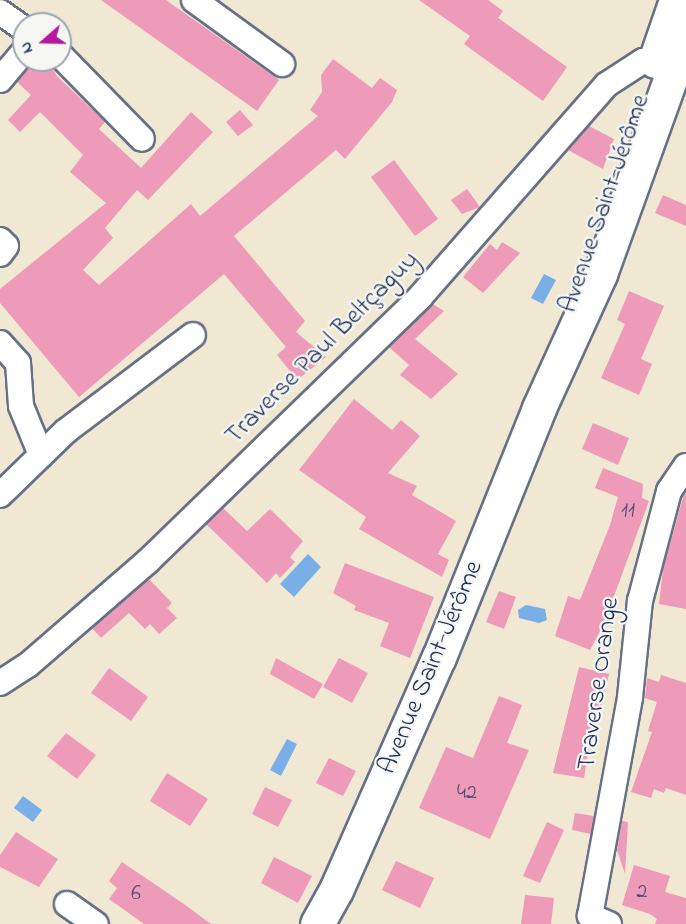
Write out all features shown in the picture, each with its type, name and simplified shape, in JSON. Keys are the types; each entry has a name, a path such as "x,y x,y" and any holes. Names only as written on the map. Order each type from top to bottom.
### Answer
{"street":[{"path":"194,0 282,64"},
{"name":"Avenue Saint-Jérôme","path":"317,924 336,890 461,606 538,408 665,64 676,0"},
{"name":"Avenue Saint-Jérôme","path":"665,64 686,35"},
{"name":"Traverse Paul Beltçaguy","path":"0,683 28,665 148,561 420,297 606,85 643,61 665,64"},
{"path":"0,80 12,66"},
{"path":"72,67 142,139"},
{"path":"0,240 6,246 0,254"},
{"path":"0,495 66,431 193,335"},
{"path":"0,343 18,363 21,406 41,455"},
{"name":"Traverse Orange","path":"600,920 645,576 669,491 686,466"},
{"path":"67,904 96,924"}],"water":[{"path":"544,274 556,280 543,304 531,298"},
{"path":"308,554 321,567 294,597 280,584"},
{"path":"526,605 545,609 547,620 539,623 519,618 518,610"},
{"path":"287,739 297,744 281,776 270,770"},
{"path":"23,796 42,810 33,822 14,808"}],"building":[{"path":"101,0 166,0 279,80 257,111"},
{"path":"419,0 488,0 503,11 498,18 567,67 543,101 464,44 470,36"},
{"path":"333,59 372,88 380,78 397,90 392,102 345,159 336,150 234,236 305,321 296,332 326,357 297,380 277,355 286,347 224,274 79,397 0,303 0,289 106,203 70,172 83,155 40,112 20,132 8,120 31,95 17,82 25,72 54,72 105,122 99,129 141,168 191,112 213,132 148,200 137,190 105,228 113,238 83,270 99,285 191,204 200,216 318,116 310,110 322,92 321,75"},
{"path":"240,110 253,125 238,136 226,122"},
{"path":"589,126 614,139 603,169 568,150"},
{"path":"394,160 438,219 415,236 371,177"},
{"path":"467,189 480,207 462,214 451,200"},
{"path":"663,195 686,205 686,226 655,213"},
{"path":"502,242 520,253 483,293 463,277 490,244 497,250"},
{"path":"629,291 664,306 641,359 652,364 639,395 601,378 625,324 617,320"},
{"path":"433,304 444,311 415,339 458,374 431,399 400,375 409,365 389,347"},
{"path":"354,399 392,430 401,420 420,436 388,473 417,486 412,495 456,521 438,554 449,560 442,577 359,529 366,517 299,470"},
{"path":"593,423 629,438 618,465 582,449"},
{"path":"603,468 643,484 642,498 649,501 603,626 590,650 555,636 568,596 580,600 610,525 618,497 595,488"},
{"path":"684,494 686,495 686,609 659,604 663,569"},
{"path":"223,508 247,531 270,509 303,541 290,557 295,562 280,578 276,573 267,583 206,524"},
{"path":"345,563 434,597 410,658 380,646 389,623 354,610 356,606 333,593"},
{"path":"149,579 172,603 167,608 177,618 159,634 150,624 145,629 129,613 101,638 92,628"},
{"path":"499,591 516,597 504,629 486,622"},
{"path":"276,658 323,684 314,699 270,674"},
{"path":"339,658 368,673 352,703 323,687"},
{"path":"579,667 609,674 598,720 593,723 584,778 553,773"},
{"path":"109,668 148,697 131,721 91,693"},
{"path":"661,675 686,683 686,795 666,788 664,793 654,789 651,798 631,792 652,732 648,731 657,702 645,698 647,678 659,682"},
{"path":"499,696 522,705 507,743 529,750 490,839 419,808 446,747 473,758"},
{"path":"66,733 96,755 77,779 47,756"},
{"path":"329,758 356,771 343,796 316,783"},
{"path":"167,773 208,799 190,826 150,801"},
{"path":"265,787 292,800 278,827 252,814"},
{"path":"575,813 594,816 591,834 572,830"},
{"path":"622,821 628,822 625,874 617,850"},
{"path":"547,822 564,830 540,883 523,876"},
{"path":"16,832 58,859 39,887 0,867 0,855"},
{"path":"274,857 312,876 298,903 261,883"},
{"path":"396,861 434,878 420,908 382,890"},
{"path":"122,862 211,924 144,924 109,899 117,888 109,881"},
{"path":"634,865 670,876 665,892 686,898 686,924 655,924 657,919 650,914 622,905"},
{"path":"525,895 554,898 551,924 521,924"}]}
